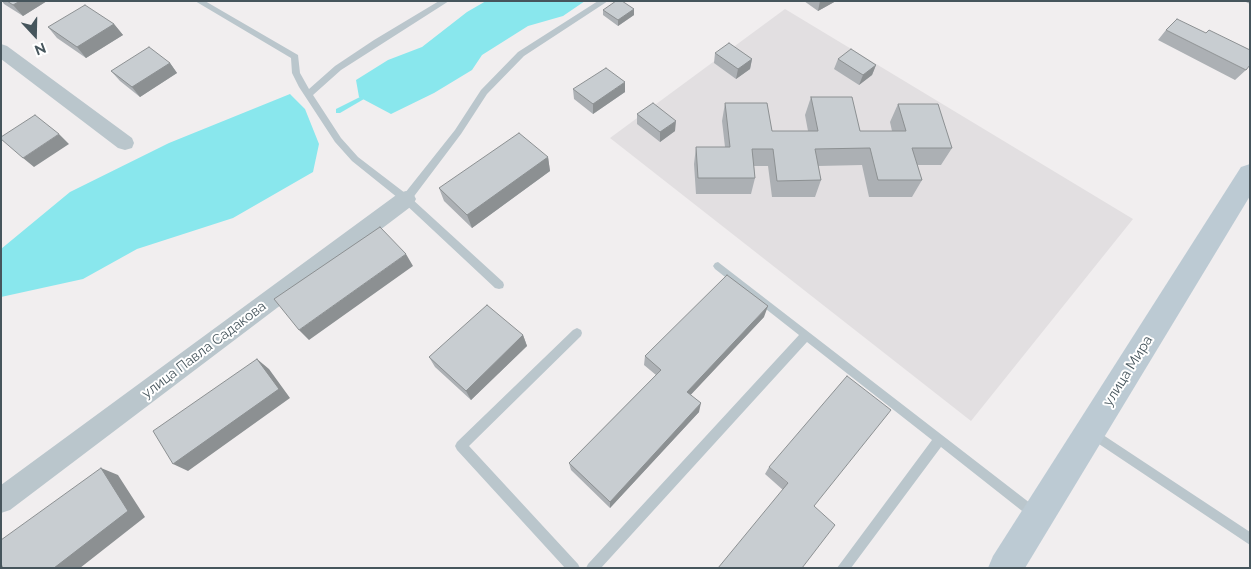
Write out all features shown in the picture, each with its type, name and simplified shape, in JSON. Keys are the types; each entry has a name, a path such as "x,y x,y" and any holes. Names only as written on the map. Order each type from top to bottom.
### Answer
{"street":[{"path":"1,50 125,143"},
{"name":"улица Мира","path":"1005,568 1250,174"},
{"name":"улица Павла Садакова","path":"1,501 406,199"}],"lane":[{"path":"199,1 295,57 296,73 308,94 329,128 355,159 406,199 499,285"},
{"path":"308,94 338,68 445,1"},
{"path":"406,199 458,132 484,92 521,54 604,1"},
{"path":"718,266 1038,516"},
{"path":"574,568 461,446 577,333"},
{"path":"592,568 806,335"},
{"path":"1090,432 1250,539"},
{"path":"843,568 940,439"}],"shaded area":[{"path":"785,9 1133,219 971,421 610,138"}],"water":[{"path":"486,1 585,1 563,16 528,26 482,55 472,70 434,93 391,114 359,97 356,80 388,60 422,47 467,12"},
{"path":"290,94 305,109 319,144 313,172 233,218 137,249 83,279 1,297 1,249 70,192 169,143"}],"building":[{"path":"7,1 20,1 13,5"},
{"path":"616,1 622,1 634,9 618,20 603,10"},
{"path":"85,5 114,24 77,47 48,27"},
{"path":"1177,19 1206,33 1209,30 1250,50 1250,65 1246,70 1166,30"},
{"path":"729,43 752,59 738,69 715,53"},
{"path":"149,47 170,63 132,87 111,71"},
{"path":"851,49 876,65 863,75 838,59"},
{"path":"606,68 625,82 593,104 573,89"},
{"path":"811,97 852,97 860,131 906,131 898,104 938,104 952,148 912,148 922,180 878,180 870,148 815,149 821,180 777,181 773,149 752,149 755,178 698,178 696,147 730,147 725,103 767,103 772,131 818,131"},
{"path":"653,103 676,121 660,132 637,114"},
{"path":"35,115 59,134 23,158 1,137"},
{"path":"519,133 548,157 467,215 439,188"},
{"path":"380,227 406,254 299,330 274,299"},
{"path":"727,275 768,306 687,392 701,403 610,502 569,463 661,370 645,356"},
{"path":"487,305 523,335 466,391 429,357"},
{"path":"257,359 279,389 173,464 153,431"},
{"path":"847,376 891,410 814,506 835,525 802,568 718,568 788,483 769,467"},
{"path":"101,468 128,511 54,568 3,568 1,564 1,540"}],"waterway":[{"path":"338,111 362,98"}]}
